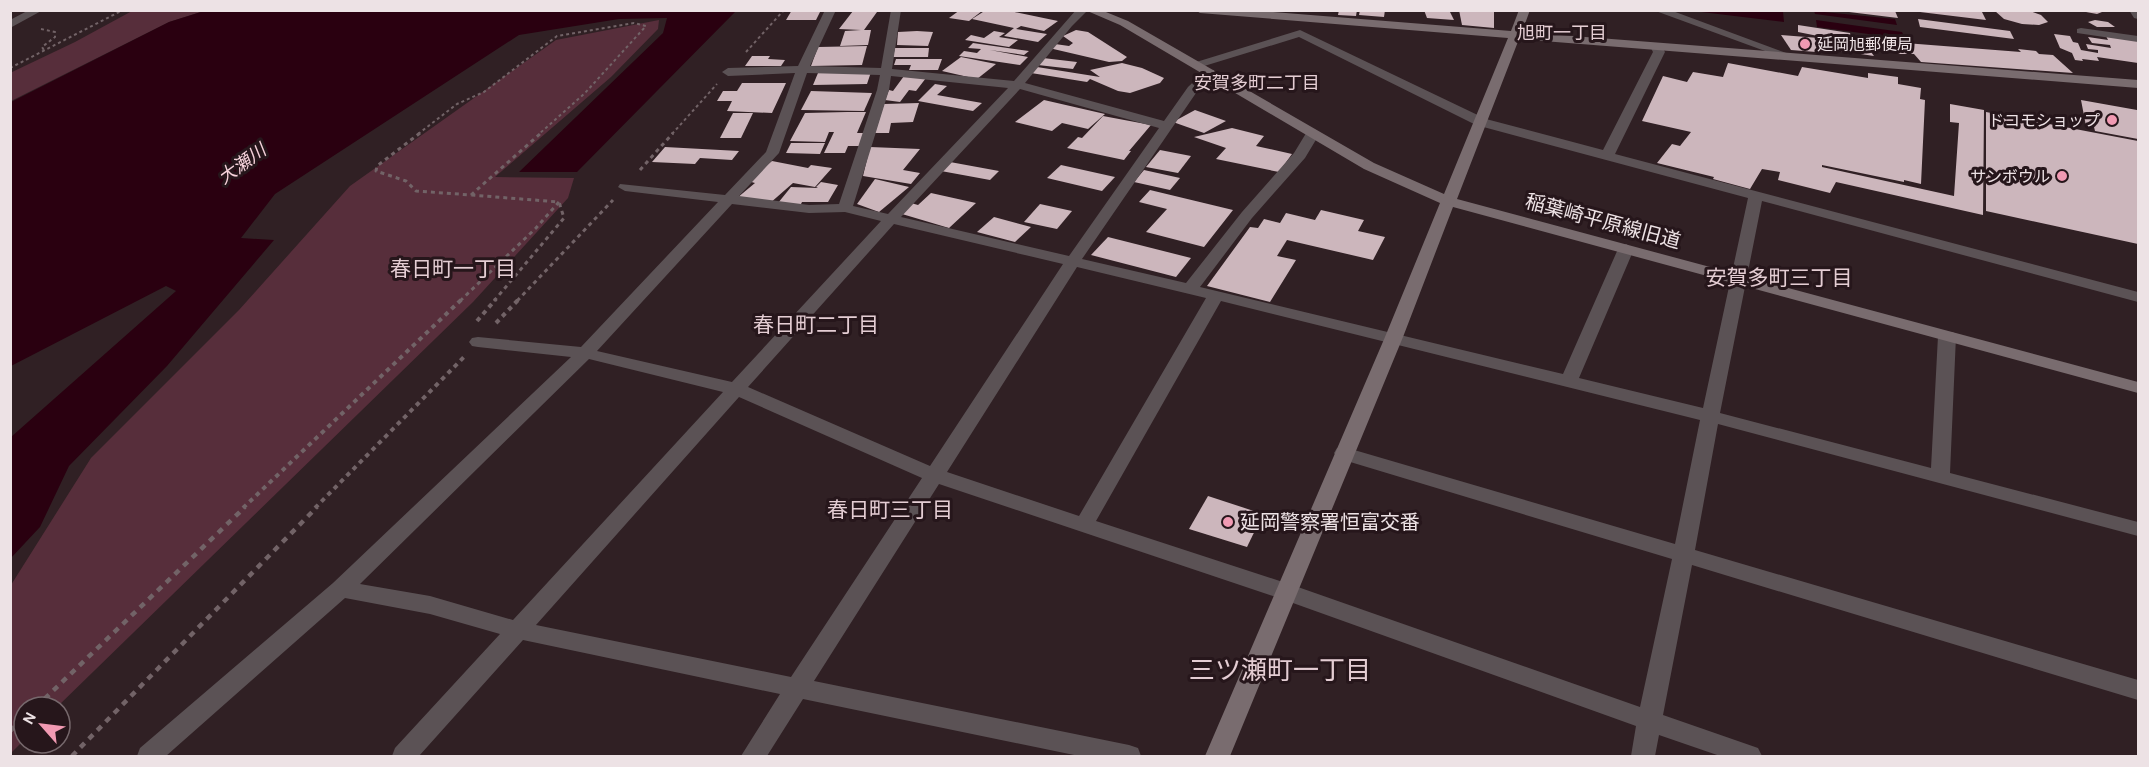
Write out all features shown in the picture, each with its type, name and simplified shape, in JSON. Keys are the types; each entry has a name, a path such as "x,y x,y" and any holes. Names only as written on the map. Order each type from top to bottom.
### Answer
{"street":[{"path":"10,25 38,10"},
{"path":"149,756 341,589 585,353 772,153 802,69 831,10"},
{"path":"846,208 847,197 884,90 896,10"},
{"path":"404,756 892,218 1017,86 1068,24 1083,10"},
{"name":"稲葉崎平原線旧道","path":"1090,10 1124,23 1369,166 1448,201 2139,387"},
{"path":"1200,10 2139,84"},
{"path":"1217,756 1394,337 1525,10"},
{"path":"1658,10 1791,57"},
{"path":"1294,18 1294,35"},
{"path":"753,756 1073,261 1192,90 1204,69 1300,33 1481,122 2139,297"},
{"path":"1607,156 1659,52 1656,46"},
{"path":"728,72 802,69 886,72 1017,86 1167,126"},
{"path":"1190,289 1247,215 1300,155 1313,134"},
{"path":"625,187 809,209 846,208 892,218 1394,337 1710,416 2139,529"},
{"path":"1643,756 1756,196"},
{"path":"1569,381 1626,249"},
{"path":"1084,524 1216,295"},
{"path":"1940,476 1947,336"},
{"path":"478,342 585,353 736,389 936,476 1287,592 1749,756"},
{"path":"1344,453 2139,690"},
{"path":"341,589 430,605 518,630 1129,756"}],"lane":[{"path":"2134,10 2139,16"},
{"path":"2081,31 2139,39"}],"path":[{"path":"10,68 123,10"},
{"path":"72,756 478,342 625,187 784,10"},
{"path":"470,196 585,93 646,26 634,22 557,36 484,92 457,104 377,166 376,171 406,181 416,191 470,196 559,202"},
{"path":"39,29 50,29 55,32 54,37 42,47 45,52"},
{"path":"478,342 467,334 564,218 559,202"},
{"path":"49,695 528,236 559,202"}],"shaded area":[{"path":"132,11 204,11 169,22 11,101 10,73 75,42"},
{"path":"659,20 658,29 611,77 495,177 574,178 568,198 473,302 69,695 12,695 11,753 11,585 91,458 239,310 350,186 556,40"}],"water":[{"name":"大瀬川","path":"204,11 736,11 577,172 519,172 663,33 667,18 619,19 519,35 275,194 241,238 274,240 167,366 69,466 40,527 11,558 11,437 176,291 166,286 11,366 11,102 169,22"},
{"path":"1693,11 1783,11 1784,22"},
{"path":"1814,11 1895,19 1897,25 1815,14"},
{"path":"1816,20 1902,32 1905,39 1817,27"}],"building":[{"path":"792,10 821,10 816,20 786,20"},
{"path":"960,10 982,11 969,21 949,18"},
{"path":"986,10 1005,10 1058,21 1044,31 1021,26 1016,29 1047,34 1038,42 1004,36 1014,28 972,19"},
{"path":"1339,10 1357,10 1356,16 1338,15"},
{"path":"1360,10 1385,10 1384,17 1359,15"},
{"path":"1424,10 1449,10 1454,20 1427,18"},
{"path":"1459,10 1494,11 1494,28 1462,25"},
{"path":"1849,10 1895,11 1898,18 1849,12"},
{"path":"1920,10 1981,10 1986,20 1920,12"},
{"path":"2027,10 2041,15 2048,22 2039,25 2022,24 2004,19 1995,11"},
{"path":"2075,10 2107,10 2097,14"},
{"path":"853,11 877,12 864,30 871,30 868,45 840,46 845,31 861,30 839,29"},
{"path":"1918,19 2010,31 2014,39 1920,27"},
{"path":"2095,20 2108,22 2115,27 2097,27 2088,22"},
{"path":"1798,25 1850,33 1852,39 1798,32"},
{"path":"1076,30 1088,32 1127,57 1122,61 1109,62 1049,48 1055,44 1069,46 1073,43 1063,36"},
{"path":"994,31 1005,33 999,37 1018,40 1009,47 965,40 971,35 984,38"},
{"path":"898,32 933,32 928,46 897,45"},
{"path":"2054,34 2070,36 2073,42 2078,43 2081,50 2098,53 2098,50 2088,49 2086,44 2111,48 2110,45 2092,43 2088,37 2108,40 2106,36 2138,41 2138,63 2097,57 2099,61 2075,60 2072,53 2060,48"},
{"name":"延岡旭郵便局","path":"1781,35 1819,38 1829,53 1791,50"},
{"path":"1828,38 1863,41 1874,56 1834,50"},
{"path":"973,43 1029,51 1024,55 990,50 1028,57 1020,65 959,56 964,51 977,53 981,49 968,48"},
{"path":"1905,43 2021,52 2018,49 2036,51 2039,54 2053,55 2073,73 1921,62 1914,54 1899,54 1895,49 1911,51"},
{"path":"867,46 862,65 811,66 818,47"},
{"path":"895,48 929,48 928,57 893,57"},
{"path":"752,56 770,56 768,59 785,60 781,66 745,66"},
{"path":"961,57 996,64 977,79 942,71"},
{"path":"1043,58 1077,62 1073,69 1038,65"},
{"path":"896,59 942,59 938,70 909,70 911,65 894,65"},
{"path":"1122,63 1142,68 1164,78 1160,83 1130,93 1118,91 1090,79 1087,82 1031,73 1037,67 1100,77 1090,70"},
{"path":"1728,63 1798,76 1802,67 1868,78 1868,73 1898,77 1898,84 1921,88 1920,99 1925,100 1921,184 1822,165 1822,167 1954,196 1959,123 1950,122 1950,104 1984,110 1983,215 1836,182 1830,193 1778,180 1780,172 1762,169 1750,189 1713,179 1714,177 1657,163 1672,144 1680,146 1691,132 1642,121 1663,76 1687,82 1693,72 1723,77"},
{"path":"871,72 867,84 813,85 818,73"},
{"path":"904,76 926,78 916,91 909,90 900,102 885,100 889,90 893,91"},
{"path":"742,83 786,83 772,113 727,111 732,101 717,101 723,91 737,91"},
{"path":"935,84 947,86 937,95 982,103 973,111 918,101"},
{"path":"811,91 872,93 864,111 801,110"},
{"path":"1044,100 1105,114 1088,129 1062,123 1052,131 1015,122"},
{"name":"ドコモショップ","path":"2081,100 2137,110 2138,139 2095,131 2094,127 2086,126"},
{"path":"919,103 913,122 891,123 889,133 875,133 884,104"},
{"path":"1195,110 1226,121 1204,133 1173,122"},
{"path":"866,112 857,133 865,133 860,146 848,146 845,153 824,153 834,132 829,132 825,142 790,141 805,113"},
{"name":"サンボウル","path":"1986,112 2138,141 2138,244 1986,211"},
{"path":"733,113 753,113 741,138 720,138"},
{"path":"1103,116 1151,125 1124,160 1067,148 1078,137 1082,138"},
{"path":"1232,128 1264,136 1256,146 1292,154 1279,172 1216,159 1226,148 1194,137"},
{"path":"791,143 825,143 820,154 786,153"},
{"path":"665,147 739,151 732,160 700,158 695,164 652,162"},
{"path":"870,147 920,149 903,170 920,173 911,184 863,176"},
{"path":"1160,150 1191,156 1178,173 1146,167"},
{"path":"772,161 808,168 811,165 832,168 815,187 793,183 769,204 737,198 755,183 748,181"},
{"path":"950,162 999,171 990,180 941,171"},
{"path":"1061,165 1115,177 1102,191 1047,178"},
{"path":"1144,170 1180,178 1170,190 1134,182"},
{"path":"875,179 909,187 879,212 857,204"},
{"path":"821,182 838,185 828,202 802,202 800,206 778,203 791,187 818,188 816,187"},
{"path":"1150,190 1233,210 1204,247 1146,232 1167,209 1139,202"},
{"path":"931,193 976,203 949,228 902,214 911,203 918,205"},
{"path":"1040,204 1072,211 1057,229 1024,222"},
{"path":"1321,210 1364,220 1358,231 1385,237 1373,260 1287,240 1277,256 1296,260 1270,302 1207,286 1250,227 1258,228 1264,219 1280,223 1286,213 1315,220"},
{"path":"994,217 1031,227 1015,242 977,232"},
{"path":"1108,237 1191,258 1176,277 1091,255"},
{"path":"1208,496 1263,514 1247,547 1189,529"}],"place":[{"name":"延岡旭郵便局","path":"1805,44"},
{"name":"ドコモショップ","path":"2112,120"},
{"name":"サンボウル","path":"2062,176"},
{"name":"延岡警察署恒富交番","path":"1228,522"}],"district":[{"name":"旭町一丁目","path":"1562,33"},
{"name":"安賀多町二丁目","path":"1257,83"},
{"name":"春日町一丁目","path":"453,269"},
{"name":"安賀多町三丁目","path":"1779,278"},
{"name":"春日町二丁目","path":"816,325"},
{"name":"春日町三丁目","path":"890,510"},
{"name":"三ツ瀬町一丁目","path":"1280,670"}]}
